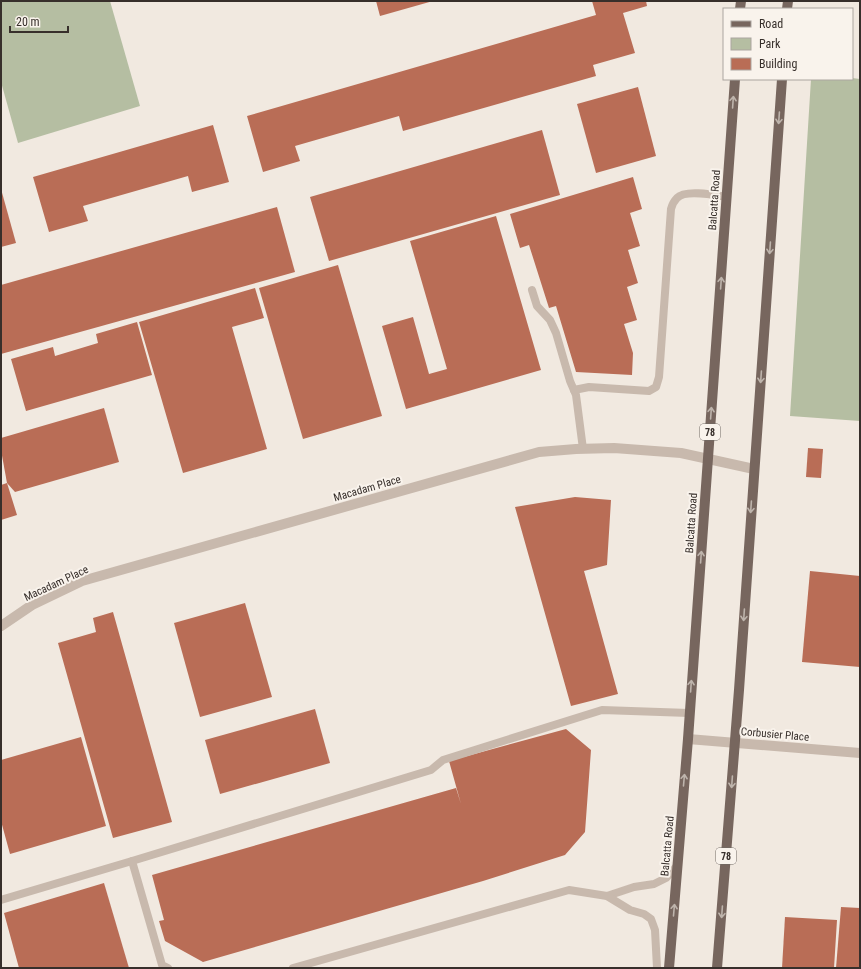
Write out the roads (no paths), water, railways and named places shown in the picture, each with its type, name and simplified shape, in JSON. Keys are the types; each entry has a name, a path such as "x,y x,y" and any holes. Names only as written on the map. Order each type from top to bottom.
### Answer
{"main road":[{"name":"Balcatta Road","path":"669,968 688,739 735,80"},
{"name":"78","path":"717,968 782,80"}],"street":[{"name":"Macadam Place","path":"1,626 32,605 82,581 509,460 551,450 614,448 681,453 754,469"},
{"name":"Corbusier Place","path":"688,739 860,754"}],"lane":[{"path":"574,390 588,387 649,391 656,387 659,377 671,209 674,202 681,195 698,193 727,197"},
{"path":"532,290 537,306 550,320 556,333 578,405 583,449"},
{"path":"1,900 431,770 443,760 602,710 689,713"},
{"path":"132,861 162,965 168,968"},
{"path":"607,896 634,887 654,884 666,878 677,866"},
{"path":"293,968 569,890 607,896 630,910 644,914 651,919 655,930 657,968"}]}
